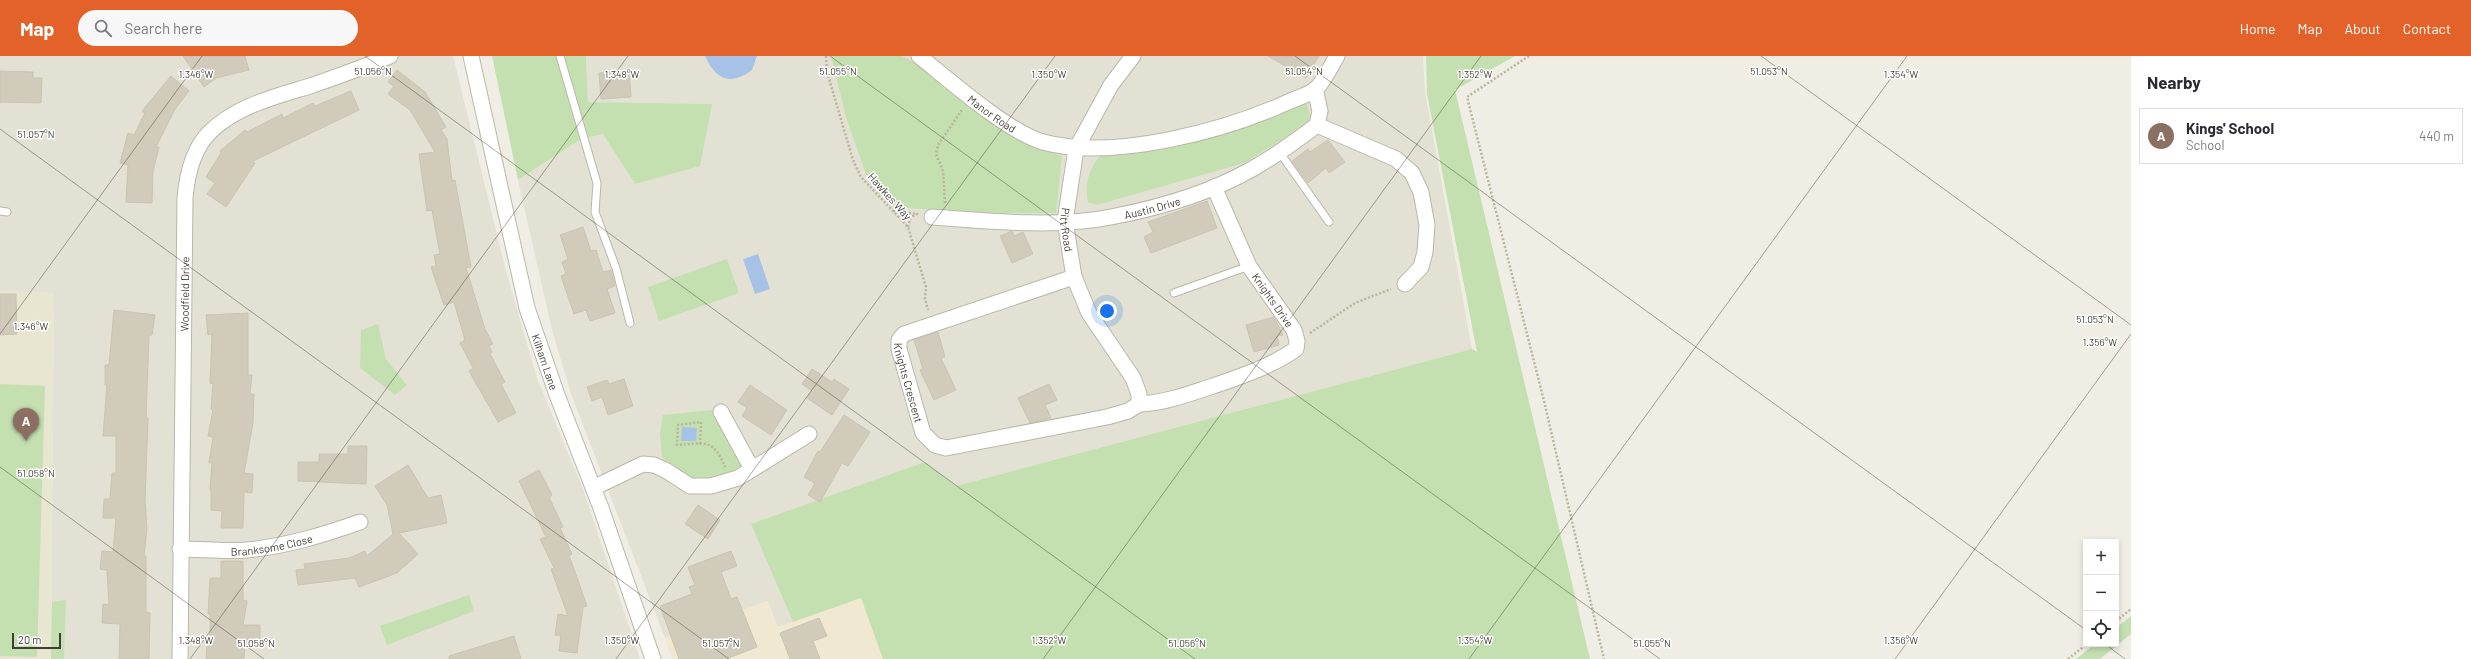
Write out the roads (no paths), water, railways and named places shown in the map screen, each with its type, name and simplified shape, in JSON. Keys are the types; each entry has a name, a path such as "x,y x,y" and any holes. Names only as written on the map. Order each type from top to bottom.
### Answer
{"street":[{"name":"Woodfield Drive","path":"180,659 185,198 189,169 193,159 211,131 238,111 352,72 390,56"},
{"name":"Kilham Lane","path":"471,56 527,308 557,395 593,488 648,658"},
{"name":"Manor Road","path":"919,56 1014,128 1042,142 1076,149 1125,146 1184,137 1261,114 1315,89"},
{"name":"Pitt Road","path":"1133,56 1111,85 1076,149 1065,221 1074,277 1089,313 1133,378 1139,394 1139,404"},
{"path":"1337,56 1315,89 1320,111 1317,125 1396,159 1412,173 1421,192 1427,225 1425,252 1421,267 1405,284"},
{"name":"Austin Drive","path":"932,216 987,221 1065,221 1110,217 1166,203 1214,187 1250,170 1280,153 1317,125"},
{"name":"Knights Drive","path":"1139,404 1158,403 1173,400 1253,373 1296,349 1298,341 1294,330 1249,266 1214,187"},
{"name":"Knights Crescent","path":"1074,277 904,334 899,340 923,433 935,445 946,448 1107,417 1128,411 1139,404"},
{"path":"721,412 752,469"},
{"path":"593,488 643,464 654,465 690,486 711,486 731,480 752,469 809,434"},
{"name":"Branksome Close","path":"180,549 246,550 269,547 309,540 360,522"}],"lane":[{"path":"560,56 597,183 595,212 616,268 630,323"},
{"path":"1280,153 1329,222"},
{"path":"1174,293 1249,266"}],"water":[{"path":"705,56 757,56 752,70 737,78 730,79 724,78 714,71"},
{"path":"758,254 770,289 755,294 743,259"},
{"path":"682,427 697,428 696,441 681,441"}],"place":[{"name":"Kings' School","path":"26,441"}]}
